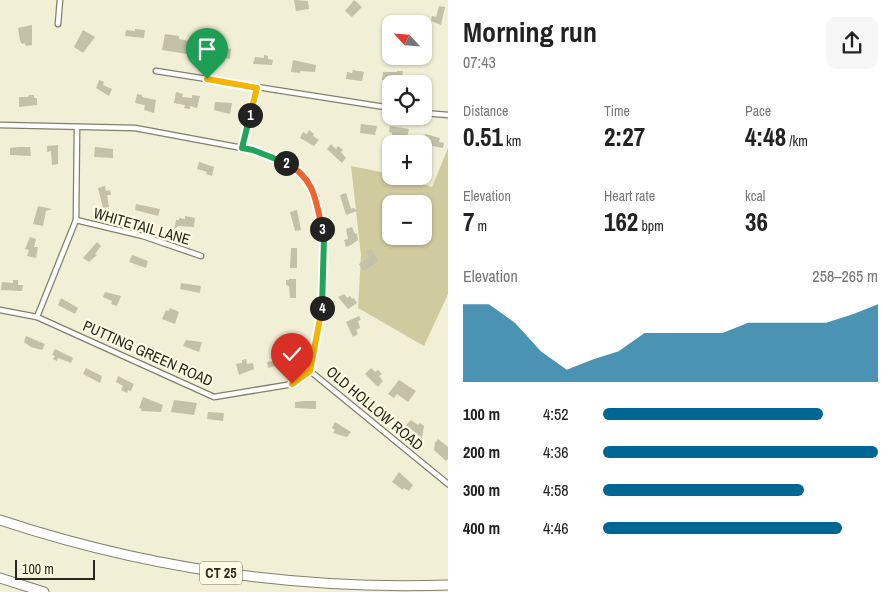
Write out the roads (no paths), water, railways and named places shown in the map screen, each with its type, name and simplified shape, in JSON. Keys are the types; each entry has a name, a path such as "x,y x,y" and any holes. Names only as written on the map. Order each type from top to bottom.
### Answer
{"highway":[{"name":"CT 25","path":"0,520 113,552 238,575 346,584 448,585"},
{"path":"0,578 44,592"}],"street":[{"path":"58,24 60,0"},
{"path":"156,70 257,88 382,107"},
{"path":"242,148 257,88"},
{"path":"432,114 448,116"},
{"path":"0,125 136,128 242,148 271,156 298,170 308,181 316,196 324,238 323,303 310,371"},
{"path":"37,317 76,220 77,127"},
{"name":"WHITETAIL LANE","path":"76,220 143,236 201,256"},
{"name":"PUTTING GREEN ROAD","path":"0,310 37,317 214,396 292,384 310,371"},
{"name":"OLD HOLLOW ROAD","path":"310,371 448,484"}]}
